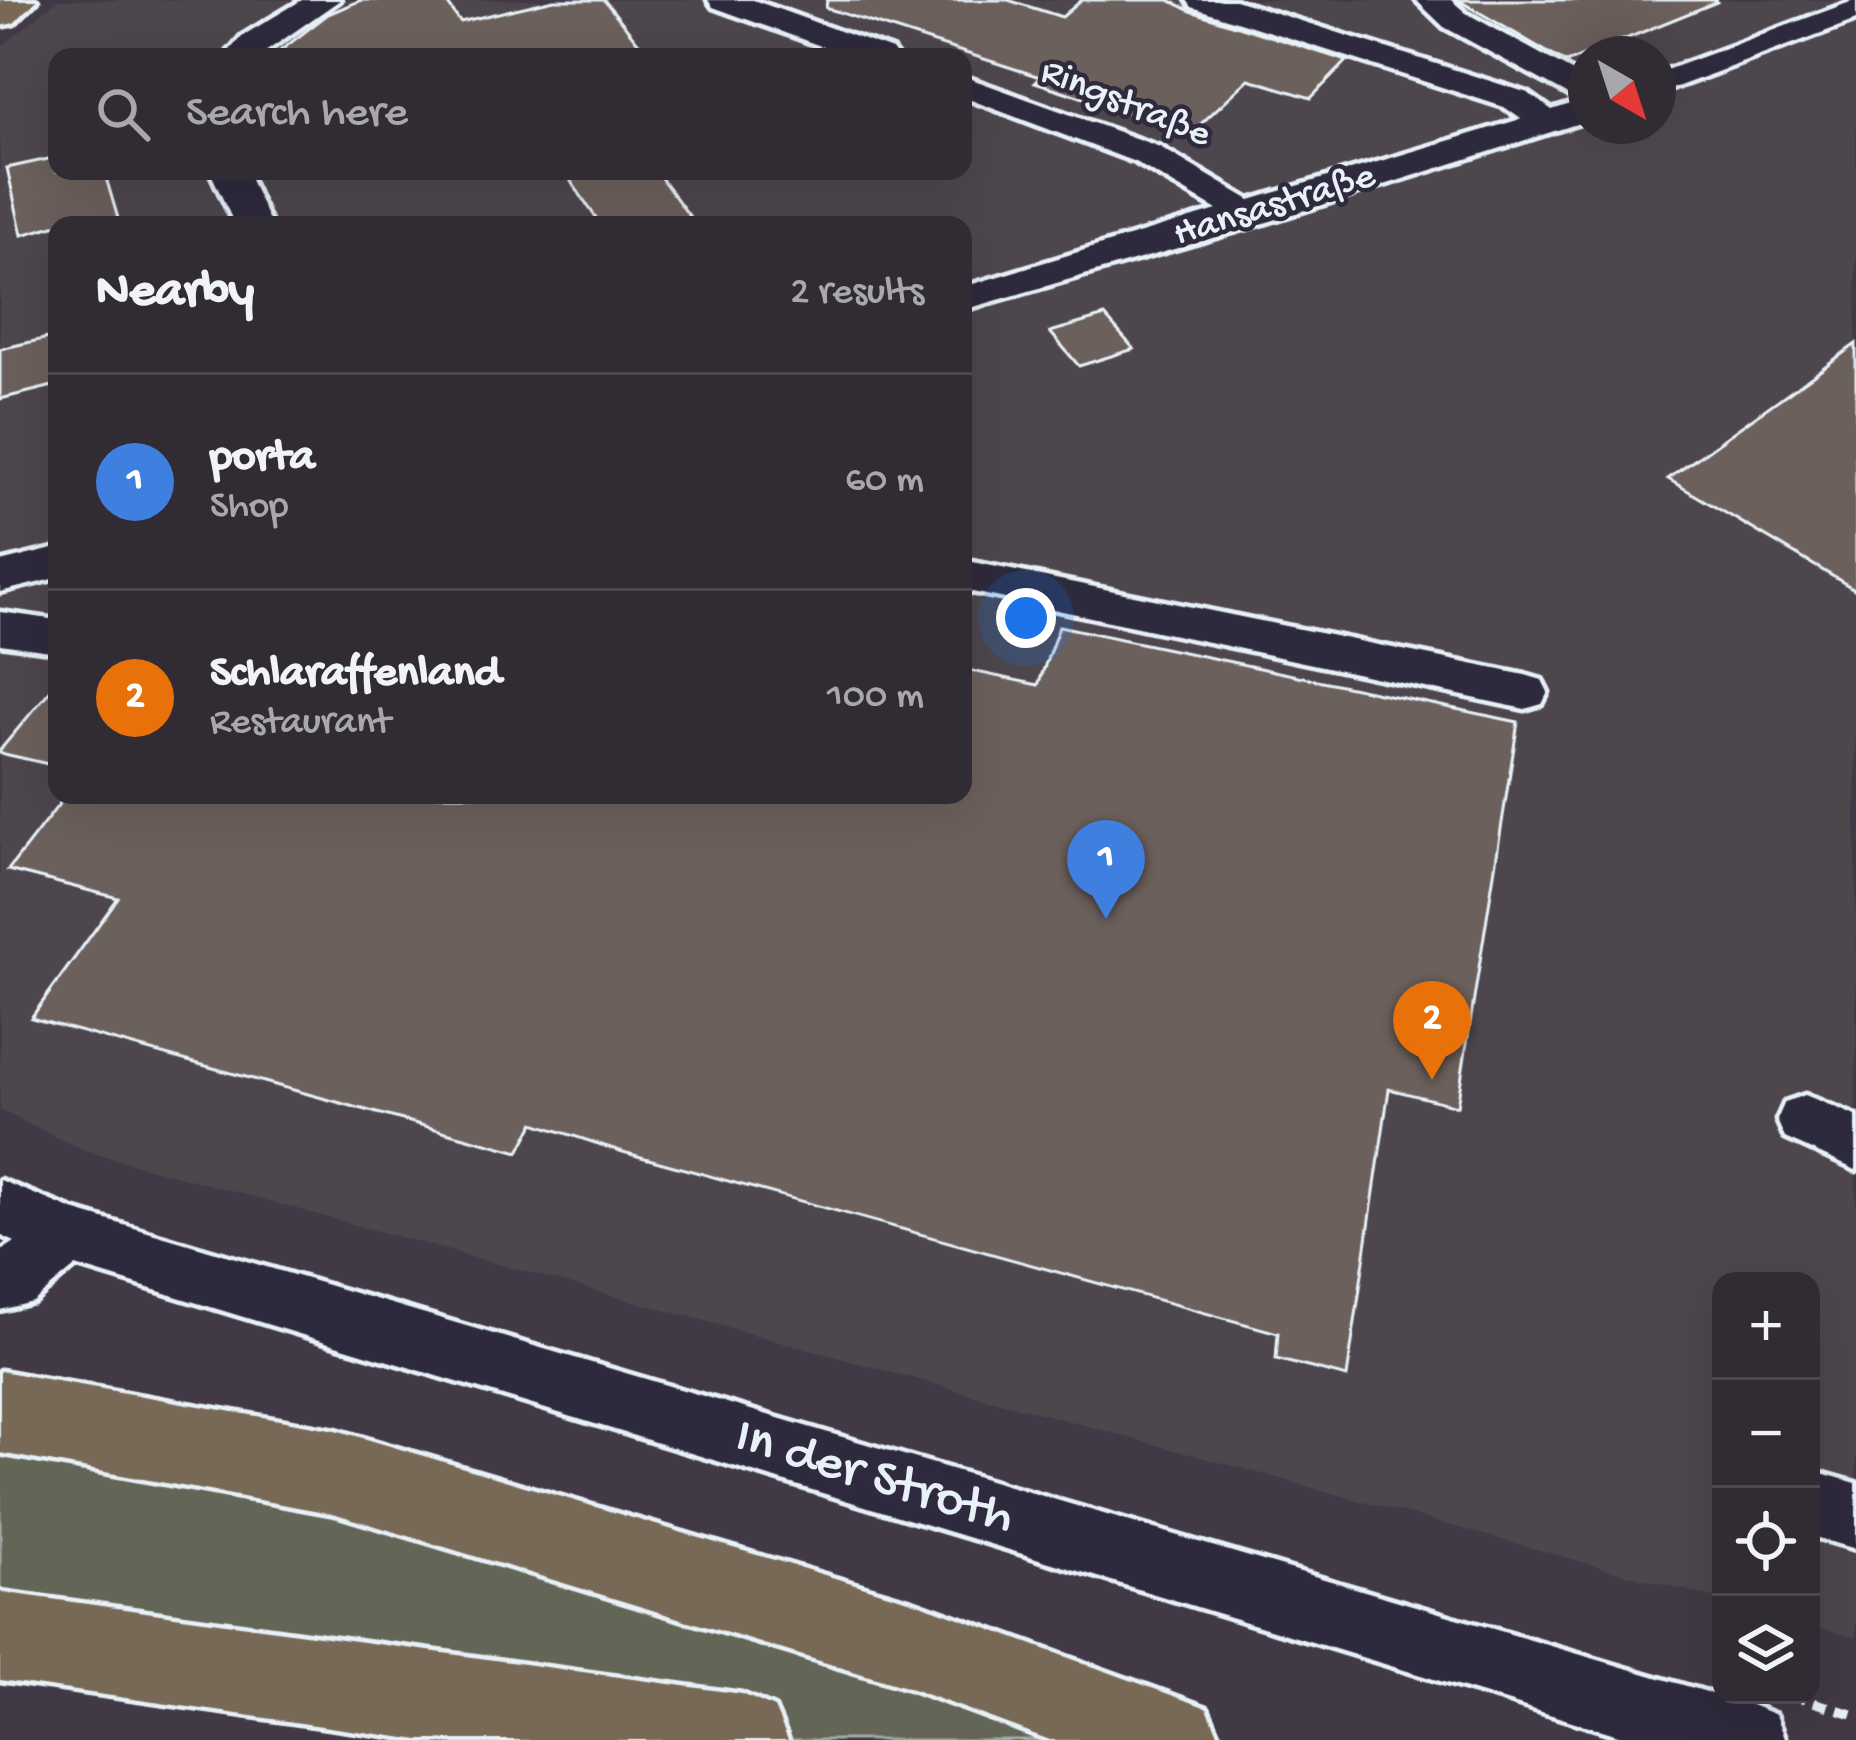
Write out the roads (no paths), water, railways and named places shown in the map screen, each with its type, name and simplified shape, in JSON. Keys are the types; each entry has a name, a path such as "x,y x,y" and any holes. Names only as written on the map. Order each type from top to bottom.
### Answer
{"main road":[{"path":"0,14 17,0"},
{"path":"0,1412 336,1472 912,1645 1175,1740"},
{"path":"0,1636 742,1740"}],"street":[{"path":"248,48 323,0"},
{"path":"724,0 856,48"},
{"path":"1203,0 1516,100 1547,122"},
{"path":"1432,0 1455,20 1568,83"},
{"path":"1676,79 1811,39 1856,9"},
{"name":"Ringstraße","path":"972,89 1144,151 1211,185 1248,216"},
{"name":"Hansastraße","path":"972,297 1138,259 1248,216 1568,116"},
{"path":"232,180 249,216"},
{"path":"0,577 48,565"},
{"path":"972,577 1525,692"},
{"path":"0,628 48,634"},
{"path":"1805,1120 1856,1144"},
{"name":"In der Stroth","path":"0,1207 67,1236 1751,1740"},
{"path":"0,1281 12,1282 67,1236"},
{"path":"1820,1506 1856,1516"}],"place":[{"name":"porta","path":"1106,919"},
{"name":"Schlaraffenland","path":"1432,1080"}]}
